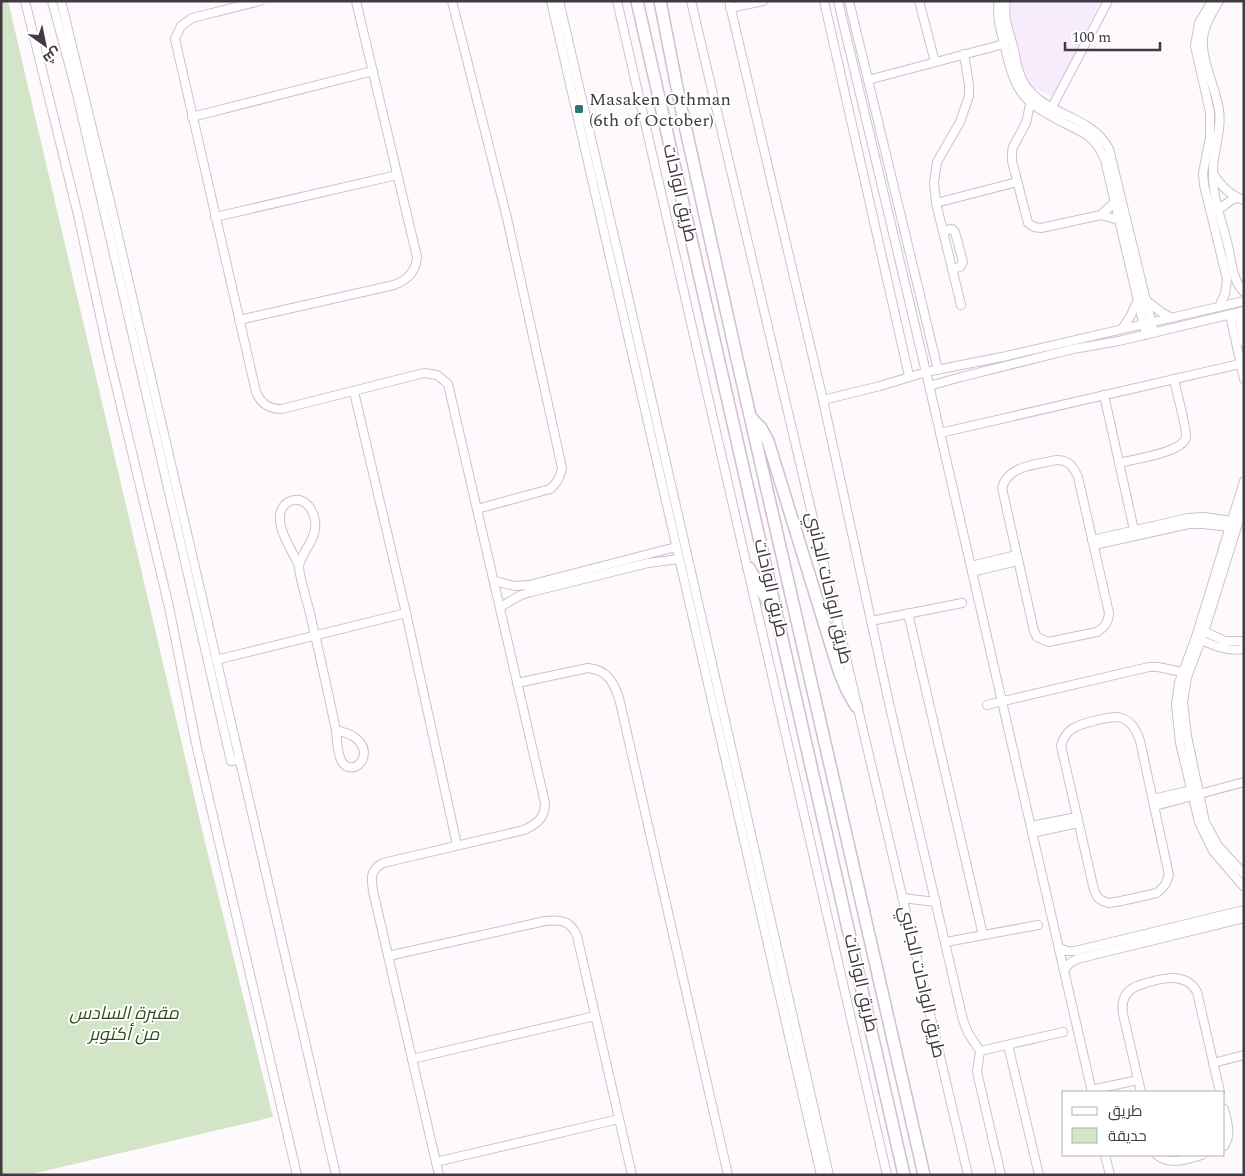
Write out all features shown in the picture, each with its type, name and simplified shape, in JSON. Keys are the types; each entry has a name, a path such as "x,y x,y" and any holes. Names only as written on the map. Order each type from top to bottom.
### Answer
{"highway":[{"name":"طريق الواحات","path":"637,1 904,1175"},
{"name":"طريق الواحات","path":"660,1 750,417 924,1175"},
{"path":"679,188 688,181 698,183"},
{"path":"750,417 761,428 768,441 839,671 856,706"},
{"path":"749,568 778,619"}],"street":[{"path":"25,1 78,215 108,352 169,607 197,748 297,1175"},
{"path":"52,1 80,93"},
{"path":"61,1 80,93 235,761 311,1084 336,1175"},
{"path":"260,1 202,15 186,22 177,32 175,39 175,46 256,392 264,404 275,409 282,409 424,373 437,375 445,380 451,393 545,803 543,816 532,826 524,830 383,863 372,872 371,881 439,1175"},
{"path":"239,320 388,287 406,280 415,267 417,257 356,1"},
{"path":"452,1 507,218 562,468 557,484 550,490 477,509"},
{"path":"550,1 765,934 816,1137 829,1175"},
{"path":"559,1 774,932 816,1137 821,1175"},
{"path":"617,1 749,568 887,1175"},
{"name":"طريق الواحات الجانبي","path":"691,1 968,1175"},
{"path":"763,1 730,5 824,400 889,703 963,1020 968,1033 980,1051 977,1072 1001,1175"},
{"path":"824,1 909,376"},
{"path":"838,1 926,372 1091,1091 1138,1080"},
{"path":"849,1 938,370"},
{"path":"919,1 935,62"},
{"path":"998,1 997,14 1004,44 1019,90 1087,135 1098,146 1105,160 1119,201 1146,300 1150,334"},
{"path":"1006,1 1006,17 1018,69 1032,99 1026,123 1012,152 1027,219 1034,227 1041,228 1101,215 1119,201"},
{"path":"1052,108 1108,1"},
{"path":"1202,1 1210,8"},
{"path":"1219,1 1210,8 1198,27 1195,46 1210,112 1210,138 1203,174 1204,185 1228,242 1235,277 1244,292"},
{"path":"1210,8 1202,45 1218,109 1219,136 1212,172 1215,211 1227,279 1225,294 1219,307"},
{"path":"868,80 1004,44"},
{"path":"961,305 936,203 934,182 937,162 960,122 969,96 964,54"},
{"path":"192,117 373,71"},
{"path":"1042,106 1052,108 1090,127 1102,137 1112,156 1119,201 1119,220 1138,300 1148,323"},
{"path":"1026,123 1042,106"},
{"path":"1212,172 1223,186 1241,199"},
{"path":"216,217 398,175"},
{"path":"936,203 1018,182"},
{"path":"1215,211 1224,204 1241,199"},
{"path":"1101,215 1119,220"},
{"path":"943,231 952,229 955,232 963,262 960,267 952,269"},
{"path":"618,294 627,292"},
{"path":"1122,329 1138,300"},
{"path":"1146,300 1172,318"},
{"path":"824,400 880,386 909,376 1002,357 1244,300"},
{"path":"929,386 1073,349 1150,334 1237,313"},
{"path":"1237,313 1244,342"},
{"path":"1237,313 1244,379"},
{"path":"940,433 1242,364"},
{"path":"1119,463 1178,448 1185,440 1186,436 1174,379"},
{"path":"354,392 406,613 457,845"},
{"path":"1104,395 1134,530"},
{"path":"648,427 657,424"},
{"path":"1056,460 1063,460 1069,463 1074,468 1078,477 1108,606 1108,621 1104,628 1097,632 1054,642 1048,642 1037,637 1017,558 1002,495 1004,480 1008,474 1015,470 1056,460"},
{"path":"1244,481 1230,524 1200,634 1182,672 1177,694 1177,716 1194,793 1213,839 1244,874"},
{"path":"299,565 316,529 314,515 306,502 300,500 288,502 283,506 280,512 282,531 299,565 342,761 348,767 356,767 363,761 364,753 360,742 351,735 336,730"},
{"path":"1244,504 1187,676 1183,702 1198,822 1207,842 1244,887"},
{"path":"1093,543 1198,517 1230,524"},
{"path":"180,523 216,660 235,761"},
{"path":"1093,543 1134,530 1174,524"},
{"path":"494,581 515,586 529,585 676,547"},
{"path":"500,607 521,595 531,592 648,563 679,558"},
{"path":"971,569 1017,558"},
{"path":"871,621 962,603"},
{"path":"216,660 406,613"},
{"path":"908,613 983,935"},
{"path":"1200,634 1225,641 1244,641"},
{"path":"1200,634 1226,650 1244,649"},
{"path":"988,706 1149,667 1182,672"},
{"path":"517,683 588,668 600,670 614,684 619,698 728,1175"},
{"path":"1118,717 1126,720 1136,730 1140,741 1169,869 1168,881 1161,890 1150,895 1109,903 1098,898 1094,890 1077,820 1062,749 1063,741 1068,732 1076,727 1109,718 1118,717"},
{"path":"1154,803 1244,782"},
{"path":"1032,830 1077,820"},
{"path":"902,898 936,902"},
{"path":"1064,970 1070,963 1078,959 1224,919 1244,910"},
{"path":"1059,948 1075,951 1224,919 1244,918"},
{"path":"388,956 540,922 559,920 572,926 577,936 632,1175"},
{"path":"946,942 1038,925"},
{"path":"765,934 774,932"},
{"path":"1141,1091 1123,1009 1124,997 1132,988 1137,986 1174,977 1191,982 1197,992 1220,1091"},
{"path":"412,1058 595,1016"},
{"path":"980,1051 1063,1032"},
{"path":"1008,1045 1039,1175"},
{"path":"1213,1063 1244,1055"},
{"path":"1225,1114 1229,1134 1225,1144"},
{"path":"436,1162 619,1119"},
{"path":"1106,1156 1110,1175"},
{"path":"1159,1156 1165,1160 1173,1161 1197,1156"}],"shaded area":[{"path":"1012,1 1101,1 1053,98 1031,86 1024,72 1010,13"}],"green space":[{"name":"مقبرة السادس من أكتوبر","path":"1,1 8,1 203,834 273,1117 28,1175 1,1175"}],"place":[{"name":"Masaken Othman (6th of October)","path":"579,109"}]}
